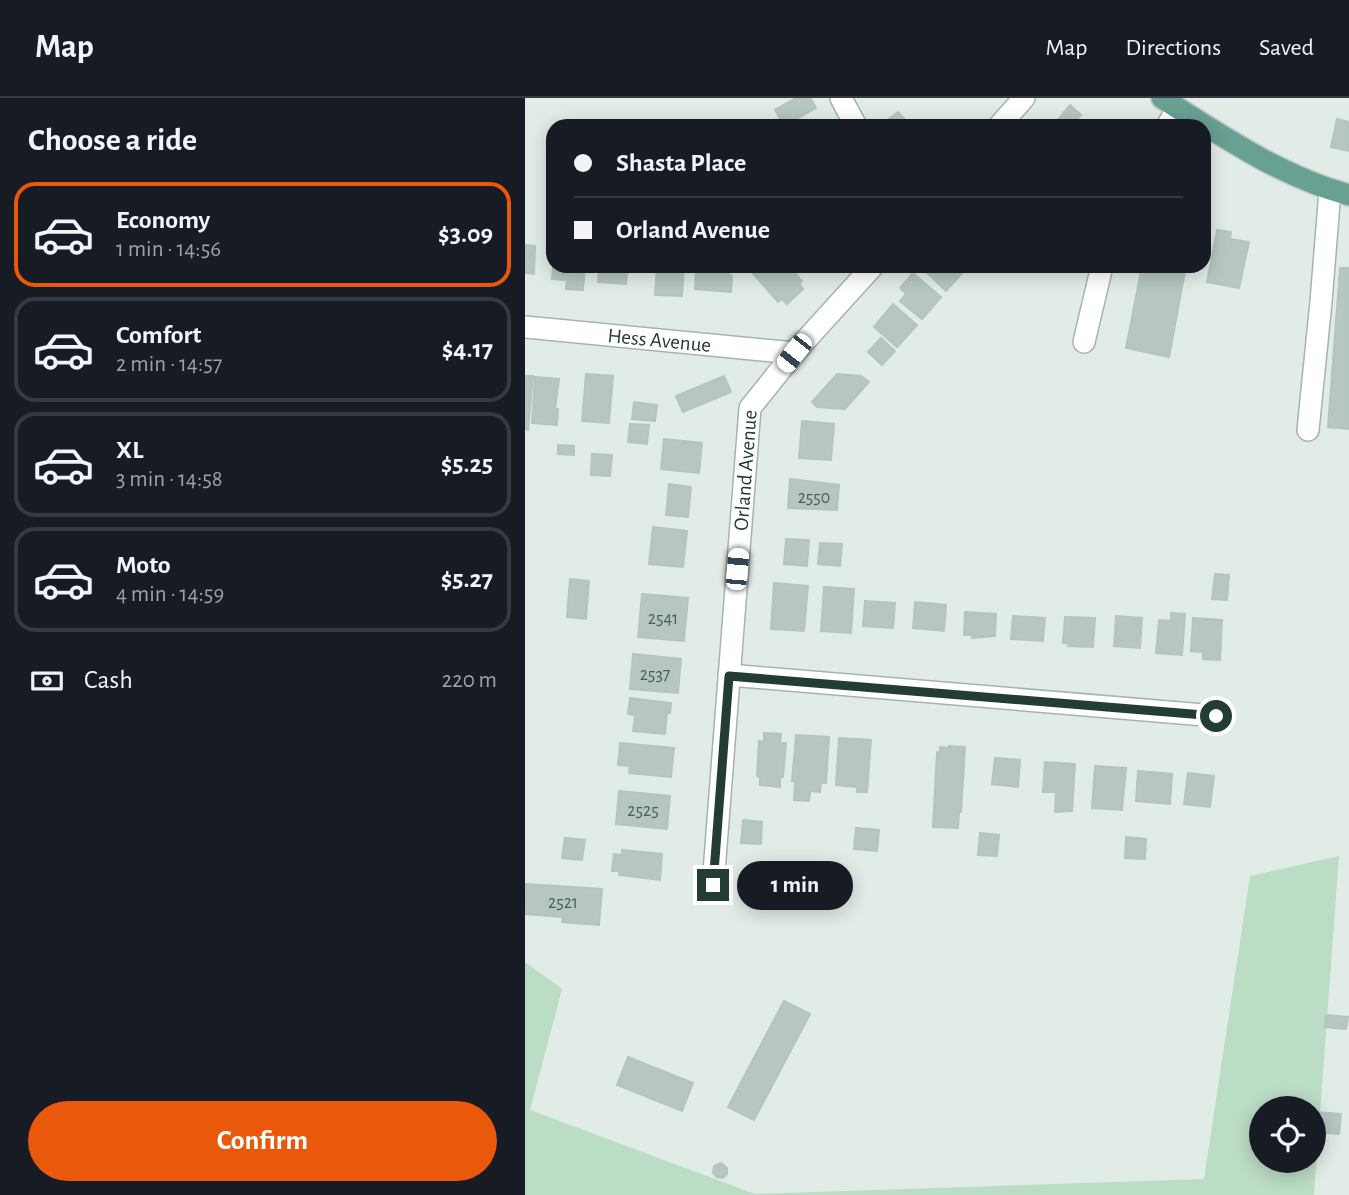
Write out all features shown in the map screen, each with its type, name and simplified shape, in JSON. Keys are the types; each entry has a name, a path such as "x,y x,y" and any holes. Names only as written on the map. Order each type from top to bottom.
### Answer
{"main road":[{"path":"1211,134 1288,174 1339,193"}],"street":[{"path":"841,98 852,119"},
{"path":"1005,119 1024,98"},
{"path":"1308,430 1339,193"},
{"name":"Orland Avenue","path":"713,885 750,408 794,353 867,273"},
{"path":"1084,342 1100,273"},
{"name":"Hess Avenue","path":"525,327 794,353"},
{"path":"729,676 1216,716"}],"green space":[{"path":"1339,856 1321,1096 1249,1096 1249,1173 1316,1173 1314,1195 525,1195 525,962 562,989 530,1110 755,1194 1204,1179 1250,876"}],"building":[{"path":"796,98 810,98 816,108 796,119 780,119 775,110"},
{"path":"1070,105 1081,115 1077,119 1059,119"},
{"path":"898,112 904,119 889,119"},
{"path":"1337,119 1349,122 1349,151 1331,147"},
{"path":"1217,230 1231,232 1230,239 1249,242 1239,288 1207,282 1211,273"},
{"path":"525,245 535,246 534,274 525,273"},
{"path":"1340,268 1349,268 1349,429 1328,427"},
{"path":"552,273 584,273 583,290 566,289 567,280 552,279"},
{"path":"599,273 627,273 626,284 598,282"},
{"path":"657,273 684,273 682,296 655,295"},
{"path":"696,273 729,273 732,276 731,292 695,289"},
{"path":"753,273 795,273 802,281 799,283 803,289 787,304 782,299 778,302"},
{"path":"913,273 941,297 922,319 900,301 906,294 900,288"},
{"path":"927,273 962,273 946,291"},
{"path":"1141,273 1185,273 1169,357 1126,348"},
{"path":"893,304 917,325 897,347 874,327"},
{"path":"881,338 895,351 882,365 868,352"},
{"path":"586,374 613,376 609,423 582,421"},
{"path":"837,374 861,376 869,382 845,409 817,407 812,402"},
{"path":"525,376 533,376 528,430 525,429"},
{"path":"724,376 731,392 683,412 676,396"},
{"path":"535,377 559,379 555,409 558,409 557,425 532,423"},
{"path":"634,402 657,405 655,421 632,419"},
{"path":"802,421 834,424 831,460 799,458"},
{"path":"630,424 649,425 647,444 628,442"},
{"path":"664,439 702,443 699,473 661,469"},
{"path":"558,445 574,446 574,455 558,454"},
{"path":"592,454 612,455 610,476 591,475"},
{"path":"790,479 839,485 837,510 788,508"},
{"path":"669,484 691,487 688,517 666,515"},
{"path":"653,527 687,531 683,567 649,564"},
{"path":"786,539 809,540 807,566 784,564"},
{"path":"820,543 842,544 840,566 818,564"},
{"path":"1215,574 1229,575 1227,600 1212,599"},
{"path":"570,579 589,581 586,619 567,617"},
{"path":"774,583 808,586 804,631 771,629"},
{"path":"824,587 854,589 851,633 821,631"},
{"path":"642,594 688,598 684,641 638,637"},
{"path":"865,601 895,603 893,628 863,626"},
{"path":"915,602 946,605 944,631 913,628"},
{"path":"965,612 996,614 995,636 972,638 972,635 964,635"},
{"path":"1171,613 1185,614 1182,655 1156,653 1159,620 1171,621"},
{"path":"1013,616 1045,618 1043,641 1011,639"},
{"path":"1116,616 1142,618 1140,648 1114,646"},
{"path":"1065,617 1095,618 1093,647 1068,646 1069,643 1063,643"},
{"path":"1193,618 1222,620 1220,660 1203,659 1203,652 1191,651"},
{"path":"633,654 681,659 678,693 630,689"},
{"path":"630,698 671,703 665,734 633,731 635,715 628,714"},
{"path":"764,733 781,734 780,743 786,743 780,787 760,785 760,777 757,776 759,741 764,742"},
{"path":"796,735 829,737 826,783 821,783 820,792 810,791 809,801 794,800 795,781 792,781"},
{"path":"839,738 871,740 867,792 857,792 857,787 836,785"},
{"path":"620,743 674,748 671,777 629,773 630,766 618,765"},
{"path":"949,746 965,747 958,828 933,827 937,752 940,753 940,747 950,748"},
{"path":"995,758 1020,760 1018,787 992,784"},
{"path":"1045,762 1075,764 1072,811 1055,812 1056,792 1043,792"},
{"path":"1095,766 1126,768 1122,810 1092,808"},
{"path":"1138,771 1172,774 1170,804 1136,801"},
{"path":"1188,773 1214,776 1210,807 1184,804"},
{"path":"619,791 670,796 667,829 616,824"},
{"path":"743,820 762,822 761,844 741,843"},
{"path":"856,828 879,830 877,851 854,849"},
{"path":"980,833 999,835 997,856 978,855"},
{"path":"1126,837 1146,839 1145,859 1125,858"},
{"path":"565,838 585,840 582,860 562,858"},
{"path":"622,850 662,854 660,880 619,875 620,871 612,871 614,854 622,855"},
{"path":"526,884 602,889 599,925 562,922 563,917 525,914"},
{"path":"784,1001 810,1014 754,1120 728,1107"},
{"path":"1326,1015 1348,1017 1346,1029 1325,1027"},
{"path":"628,1057 693,1083 682,1111 617,1085"},
{"path":"1326,1113 1341,1114 1339,1134 1326,1133"},
{"path":"721,1163 727,1168 727,1174 723,1178 713,1173 714,1166"}],"route":[{"path":"713,885 729,676 1216,716"}]}
